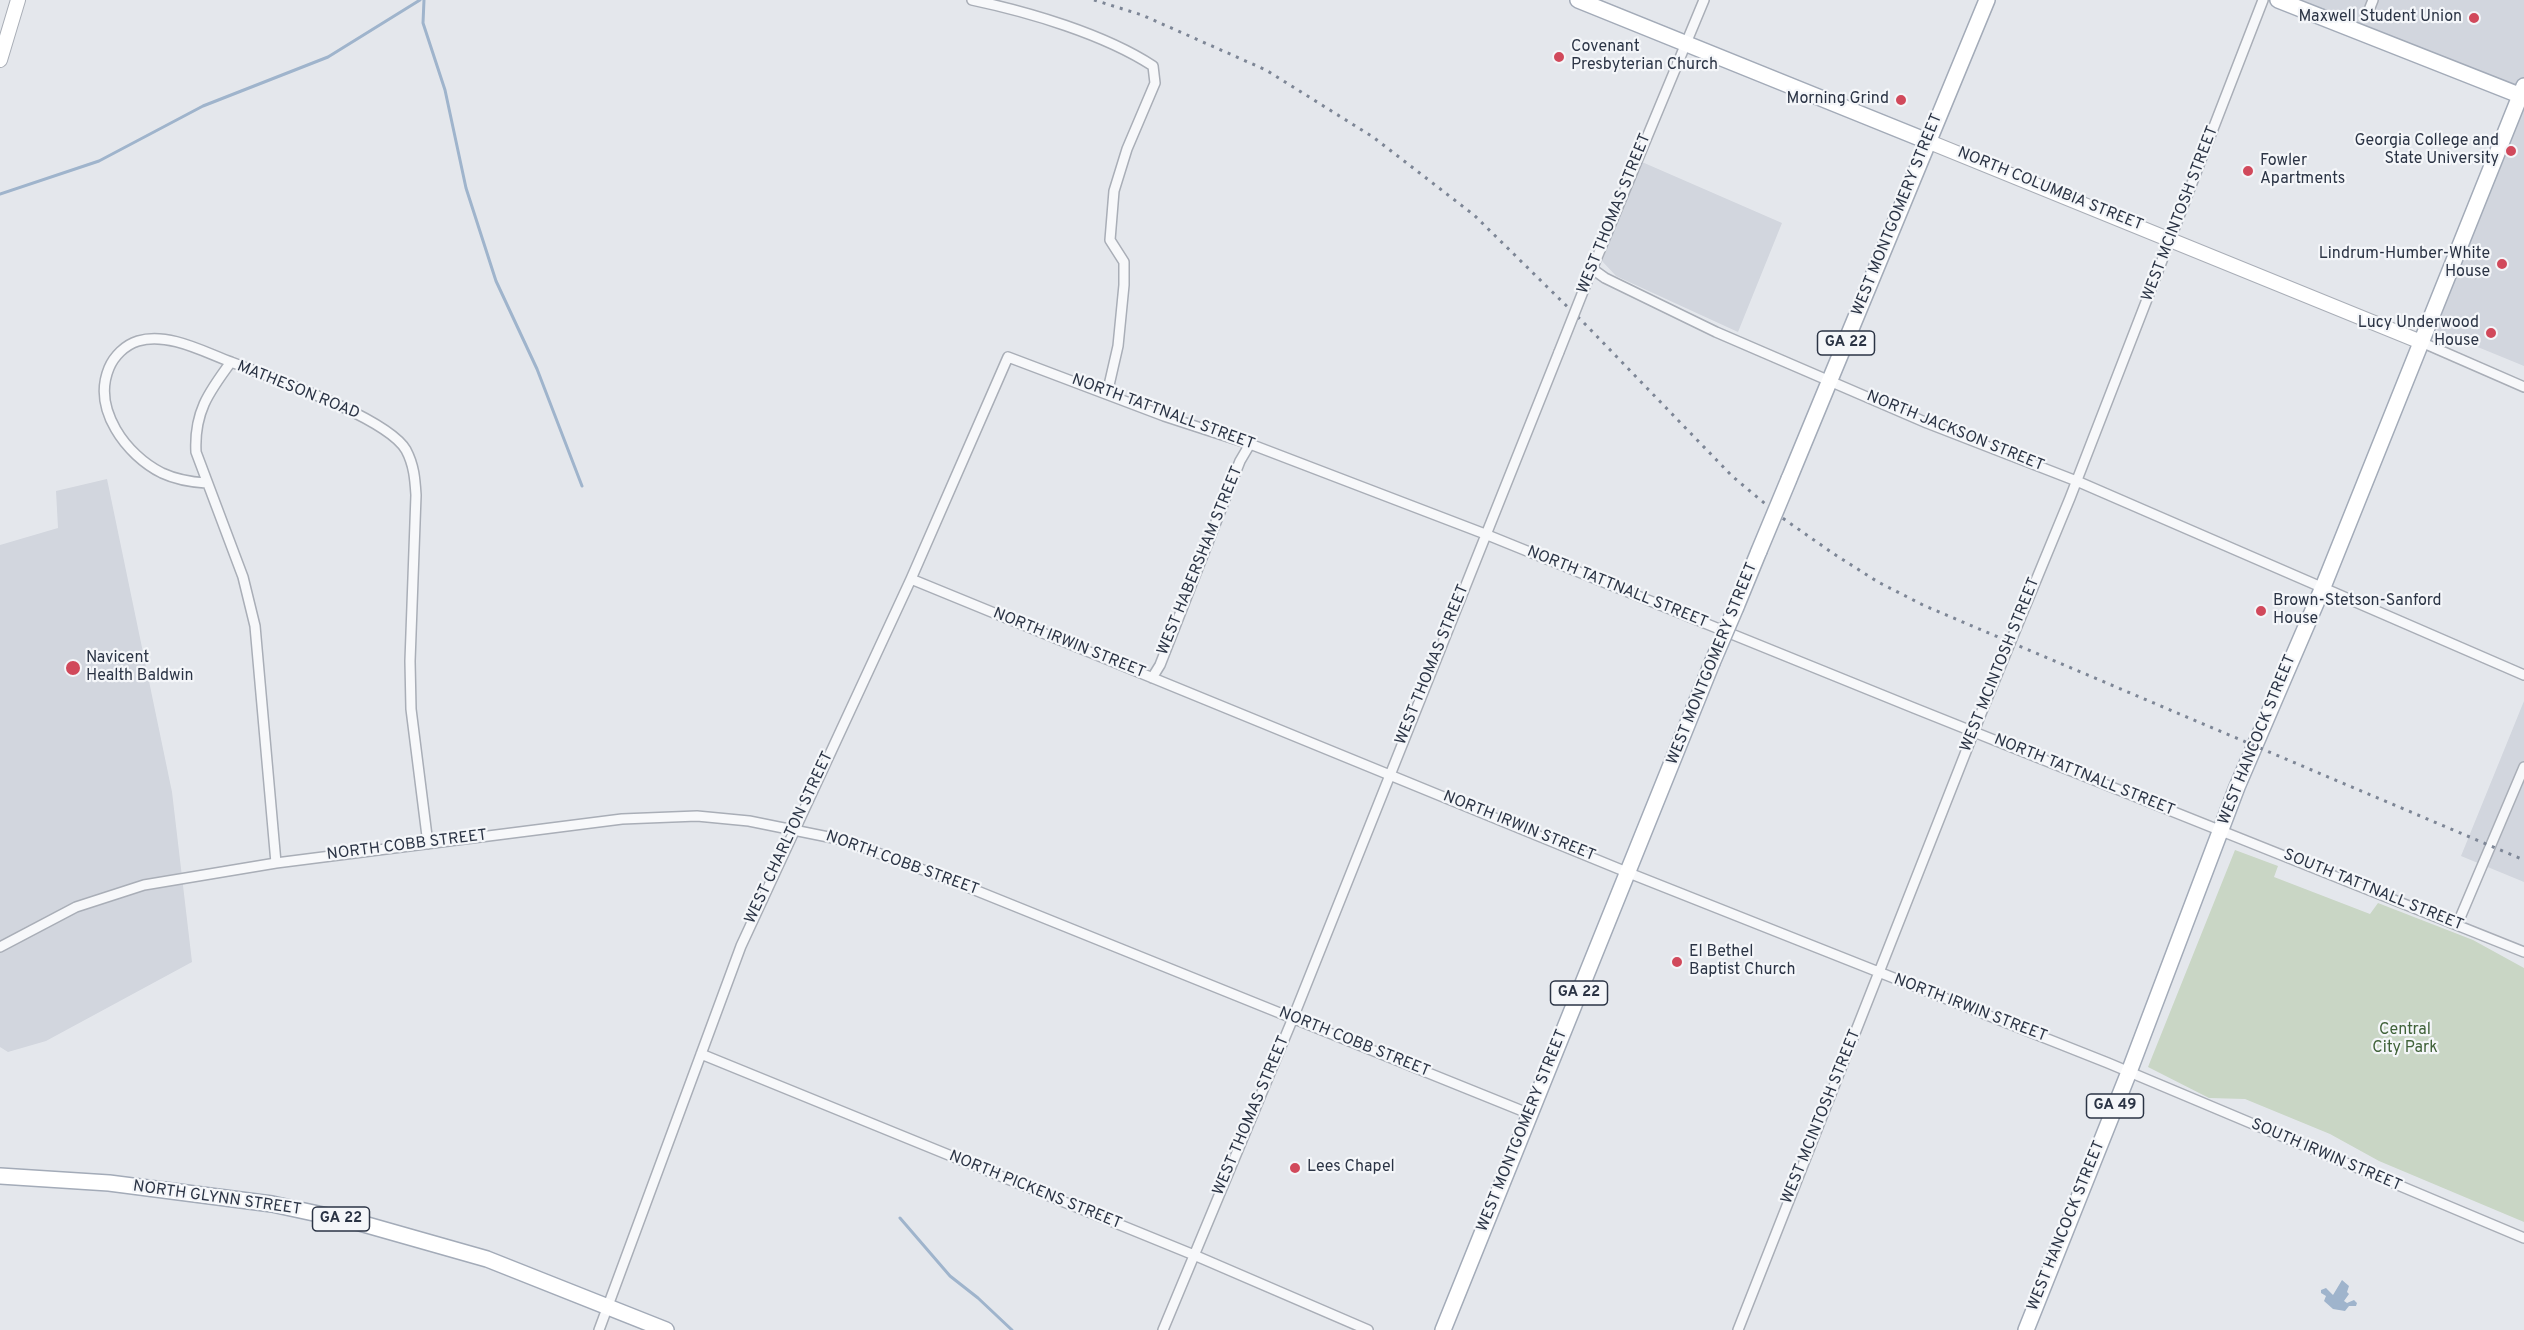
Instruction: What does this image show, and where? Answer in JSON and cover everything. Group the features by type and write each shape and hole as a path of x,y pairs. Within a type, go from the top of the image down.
{"main road":[{"name":"NORTH COLUMBIA STREET","path":"1578,0 1928,141"},
{"name":"WEST MONTGOMERY STREET","path":"1443,1330 1713,663 1987,0"},
{"path":"2278,0 2523,93"},
{"name":"WEST HANCOCK STREET","path":"2026,1330 2129,1072 2237,787 2323,587 2523,93"},
{"name":"NORTH GLYNN STREET","path":"0,1176 109,1183 272,1204 360,1223 487,1259 666,1330"}],"street":[{"path":"0,60 18,0"},
{"path":"972,0 1041,17 1107,43 1153,66 1155,82 1126,149 1114,191 1110,240 1124,262 1124,285 1118,346 1107,394"},
{"name":"WEST THOMAS STREET","path":"1163,1330 1293,1018 1591,268 1704,0"},
{"name":"WEST MCINTOSH STREET","path":"1738,1330 2171,239 2263,0"},
{"path":"2369,10 2373,0"},
{"name":"NORTH COLUMBIA STREET","path":"1928,141 2421,342"},
{"name":"NORTH JACKSON STREET","path":"1591,268 1605,278 1716,332 1927,423 2075,481 2524,675"},
{"path":"206,483 182,481 160,472 124,442 113,424 103,399 105,376 112,361 122,350 138,341 164,340 189,346 231,362"},
{"path":"2421,342 2524,387"},
{"name":"NORTH TATTNALL STREET","path":"1008,357 1250,444 1485,534 2221,830"},
{"name":"WEST CHARLTON STREET","path":"599,1330 741,946 911,579 1008,357"},
{"name":"MATHESON ROAD","path":"276,862 255,626 243,577 196,452 195,436 200,410 210,390 231,362 373,422 406,449 414,469 416,495 410,661 411,709 428,844"},
{"name":"WEST HABERSHAM STREET","path":"1152,678 1160,664 1240,461 1250,444"},
{"name":"NORTH IRWIN STREET","path":"911,579 1629,873 2129,1072"},
{"path":"2457,926 2524,767"},
{"name":"NORTH COBB STREET","path":"0,947 76,907 144,885 276,862 622,819 697,816 749,821 794,828 843,840 1530,1114"},
{"name":"SOUTH TATTNALL STREET","path":"2221,830 2524,952"},
{"name":"NORTH PICKENS STREET","path":"701,1054 1194,1255 1368,1330"},
{"name":"SOUTH IRWIN STREET","path":"2129,1072 2524,1238"}],"shaded area":[{"name":"Georgia College and State University","path":"2264,0 2524,0 2524,366 2429,327 2517,100"},
{"path":"1642,162 1782,223 1738,332 1616,276 1602,261"},
{"name":"Navicent Health Baldwin","path":"107,479 172,792 192,962 46,1041 8,1052 0,1047 0,545 58,528 56,491"},
{"path":"2524,701 2524,882 2461,856"}],"green space":[{"name":"Central City Park","path":"2235,850 2278,866 2274,877 2370,914 2378,903 2473,940 2524,968 2524,1222 2379,1161 2330,1134 2245,1099 2209,1098 2148,1067"}],"water":[{"path":"2342,1280 2349,1286 2347,1292 2349,1294 2344,1301 2347,1303 2354,1300 2357,1303 2356,1306 2349,1306 2345,1311 2333,1309 2324,1301 2326,1296 2321,1293 2321,1290 2326,1288 2333,1295"}],"waterway":[{"path":"0,194 99,161 203,106 328,57 420,0"},
{"path":"424,0 423,23 445,90 466,188 496,281 537,369 582,486"},
{"path":"900,1218 950,1276 978,1298 1012,1330"}],"railway":[{"path":"1094,0 1142,15 1266,70 1373,137 1474,215 1586,325 1732,476 1781,517 1878,582 1925,606 2524,860"}],"place":[{"name":"Maxwell Student Union","path":"2474,18"},
{"name":"Covenant Presbyterian Church","path":"1559,57"},
{"name":"Morning Grind","path":"1901,100"},
{"name":"Georgia College and State University","path":"2511,151"},
{"name":"Fowler Apartments","path":"2248,171"},
{"name":"Lindrum-Humber-White House","path":"2502,264"},
{"name":"Lucy Underwood House","path":"2491,333"},
{"name":"Brown-Stetson-Sanford House","path":"2261,611"},
{"name":"Navicent Health Baldwin","path":"73,668"},
{"name":"El Bethel Baptist Church","path":"1677,962"},
{"name":"Lees Chapel","path":"1295,1168"}]}
